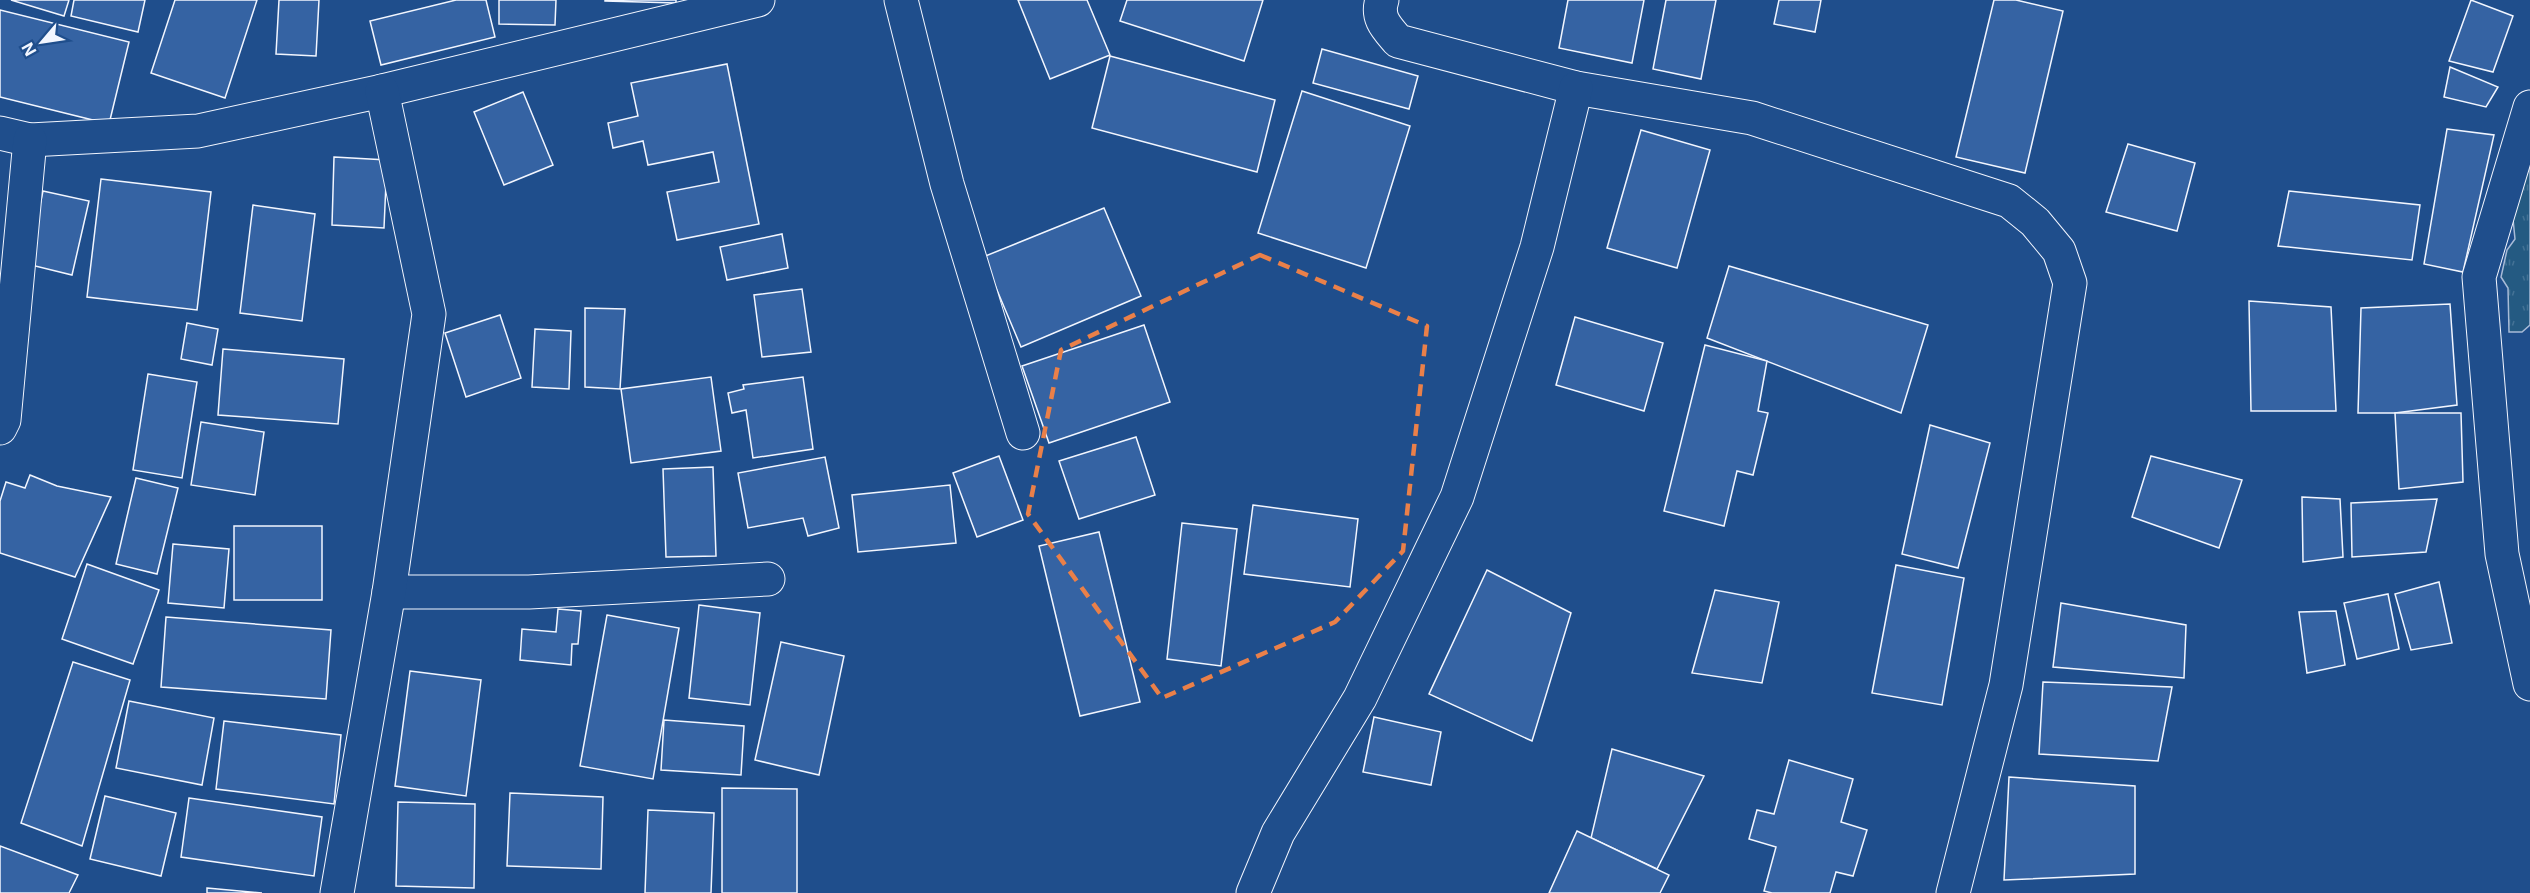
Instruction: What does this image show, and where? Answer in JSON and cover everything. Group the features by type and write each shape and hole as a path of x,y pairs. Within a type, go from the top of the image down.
{"street":[{"path":"0,428 4,420 15,137 198,131 382,91 754,0"},
{"path":"901,0 947,184 1023,433"},
{"path":"1382,0 1379,9 1384,25 1398,41 1576,87 1752,118 2009,201 2035,222 2059,251 2070,283 2006,685 1953,893"},
{"path":"1253,893 1278,833 1360,698 1457,497 1537,247 1576,87"},
{"path":"337,893 389,592 429,314 382,91"},
{"path":"2530,107 2479,277 2516,550 2530,684"},
{"path":"389,592 529,592 768,579"}],"highlighted area":[{"path":"1260,255 1427,326 1403,551 1335,622 1162,698 1028,514 1061,350"}],"green space":[{"path":"2530,145 2530,325 2522,332 2509,332 2508,288 2501,277 2507,250 2515,239 2513,219"}],"building":[{"path":"11,0 69,0 64,16"},
{"path":"74,0 145,0 138,32 71,16"},
{"path":"175,0 257,0 225,98 151,73"},
{"path":"279,0 319,0 316,56 276,54"},
{"path":"456,0 486,0 495,37 381,65 370,21"},
{"path":"499,0 556,0 555,25 499,24"},
{"path":"676,0 676,3 605,1"},
{"path":"1018,0 1087,0 1110,55 1050,79"},
{"path":"1127,0 1263,0 1244,61 1120,21"},
{"path":"1568,0 1644,0 1632,63 1559,48"},
{"path":"1666,0 1716,0 1701,79 1653,69"},
{"path":"1779,0 1821,0 1815,32 1774,24"},
{"path":"1994,0 2016,0 2063,11 2025,173 1956,157"},
{"path":"2471,0 2513,16 2493,72 2449,61"},
{"path":"0,10 129,42 109,124 0,97"},
{"path":"1322,49 1418,76 1409,109 1313,83"},
{"path":"1110,56 1275,100 1257,172 1092,128"},
{"path":"727,64 759,224 677,240 667,192 719,182 713,152 648,165 643,141 613,148 608,123 638,116 631,83"},
{"path":"2450,67 2498,87 2486,107 2444,97"},
{"path":"1302,91 1410,126 1366,268 1258,233"},
{"path":"523,92 553,165 504,185 474,112"},
{"path":"2447,129 2494,135 2463,272 2424,264"},
{"path":"1641,130 1710,150 1677,268 1607,248"},
{"path":"2128,144 2195,163 2177,231 2106,212"},
{"path":"334,157 387,160 384,228 332,225"},
{"path":"101,179 211,192 197,310 87,297"},
{"path":"43,191 89,201 72,275 27,264"},
{"path":"2289,191 2420,205 2412,260 2278,246"},
{"path":"253,205 315,214 302,321 240,313"},
{"path":"1104,208 1141,296 1021,347 983,257"},
{"path":"782,234 788,268 727,280 720,247"},
{"path":"1729,266 1928,325 1901,413 1707,338"},
{"path":"802,289 811,352 762,357 754,295"},
{"path":"2249,301 2331,307 2336,411 2251,411"},
{"path":"2450,304 2457,405 2395,413 2358,413 2361,308"},
{"path":"585,308 625,309 620,389 585,387"},
{"path":"500,315 521,378 466,397 445,333"},
{"path":"1575,317 1663,343 1644,411 1556,385"},
{"path":"187,323 218,329 212,365 181,359"},
{"path":"1144,325 1170,402 1049,443 1022,366"},
{"path":"535,329 571,331 569,389 532,387"},
{"path":"1705,345 1767,361 1758,411 1768,413 1753,475 1737,471 1724,526 1664,511"},
{"path":"223,349 344,359 338,424 218,415"},
{"path":"148,374 197,382 182,478 133,470"},
{"path":"711,377 721,451 631,463 621,389"},
{"path":"803,377 813,449 753,458 746,410 732,413 728,393 744,389 743,385"},
{"path":"2395,413 2461,413 2463,482 2399,489"},
{"path":"201,422 264,432 255,495 191,485"},
{"path":"1930,425 1990,443 1958,568 1902,554"},
{"path":"1136,437 1155,495 1079,519 1059,461"},
{"path":"999,456 1023,520 977,537 953,473"},
{"path":"2151,456 2242,480 2219,548 2132,517"},
{"path":"825,457 839,528 808,536 803,518 748,528 738,473"},
{"path":"713,467 716,556 666,557 663,469"},
{"path":"30,475 57,486 111,497 75,577 0,553 0,501 6,482 25,488"},
{"path":"136,478 178,488 157,574 116,564"},
{"path":"950,485 956,543 858,552 852,495"},
{"path":"2302,497 2340,499 2343,557 2303,562"},
{"path":"2437,499 2426,552 2352,557 2351,503"},
{"path":"1253,505 1358,519 1350,587 1244,574"},
{"path":"1182,523 1237,529 1221,666 1167,659"},
{"path":"234,526 322,526 322,600 234,600"},
{"path":"1099,532 1140,702 1080,716 1039,546"},
{"path":"173,544 229,549 224,608 168,603"},
{"path":"87,564 159,590 133,664 62,639"},
{"path":"1896,565 1964,578 1942,705 1872,693"},
{"path":"1487,570 1571,613 1532,741 1429,694"},
{"path":"2439,582 2452,643 2411,650 2395,594"},
{"path":"1715,590 1779,602 1762,683 1692,673"},
{"path":"2388,594 2399,649 2357,659 2344,603"},
{"path":"2061,603 2186,625 2184,678 2053,667"},
{"path":"699,605 760,613 750,705 689,698"},
{"path":"558,609 581,611 578,644 572,644 571,665 520,660 522,629 556,632"},
{"path":"2336,611 2345,665 2307,673 2299,612"},
{"path":"607,615 679,628 653,779 580,766"},
{"path":"166,617 331,630 326,699 161,687"},
{"path":"781,642 844,656 819,775 755,760"},
{"path":"73,662 130,680 82,846 21,823"},
{"path":"410,671 481,680 466,796 395,786"},
{"path":"2043,682 2172,687 2158,761 2039,754"},
{"path":"129,701 214,718 202,785 116,768"},
{"path":"1374,717 1441,732 1431,785 1363,772"},
{"path":"664,720 744,726 741,775 661,770"},
{"path":"224,721 341,735 334,804 216,789"},
{"path":"1612,749 1704,776 1657,869 1591,838"},
{"path":"1789,760 1853,779 1841,822 1867,830 1853,876 1836,872 1830,893 1764,891 1776,847 1749,839 1757,810 1774,814"},
{"path":"2009,777 2135,786 2135,874 2004,880"},
{"path":"722,788 797,789 797,893 722,893"},
{"path":"510,793 603,797 601,869 507,866"},
{"path":"105,796 176,813 161,876 90,859"},
{"path":"189,798 322,817 314,876 181,857"},
{"path":"398,802 475,804 474,888 396,886"},
{"path":"648,810 714,813 711,893 645,893"},
{"path":"1577,831 1669,875 1660,893 1549,893"},
{"path":"0,846 78,875 69,893 0,893"},
{"path":"207,888 262,893 207,893"}]}
